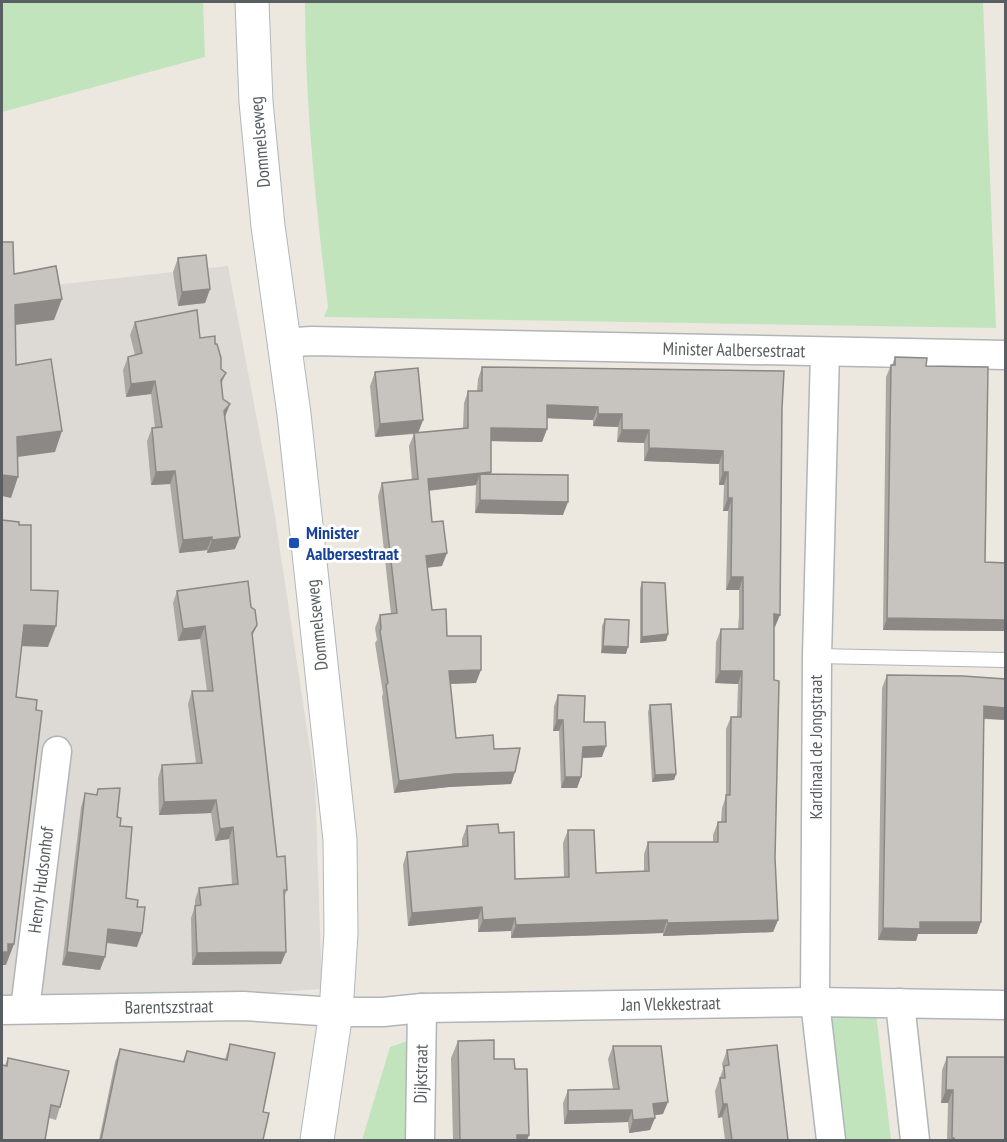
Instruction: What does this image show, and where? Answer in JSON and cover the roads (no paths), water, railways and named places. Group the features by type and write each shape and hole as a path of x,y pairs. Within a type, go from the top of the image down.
{"street":[{"name":"Dommelseweg","path":"252,2 256,102 268,226 295,425 340,840 341,933 336,1012 317,1140"},
{"name":"Minister Aalbersestraat","path":"283,343 311,341 1005,356"},
{"name":"Kardinaal de Jongstraat","path":"825,352 817,656 815,1002 831,1140"},
{"name":"Henry Hudsonhof","path":"13,1009 57,751"},
{"name":"Jan Vlekkestraat","path":"336,1012 383,1012 422,1008 815,1002 1005,1005"},
{"path":"900,1003 915,1140"},
{"name":"Barentszstraat","path":"13,1009 243,1006 336,1012"},
{"name":"Dijkstraat","path":"420,1140 422,1008"}],"lane":[{"path":"817,656 1005,660"}],"place":[{"name":"Minister Aalbersestraat","path":"294,543"}]}
